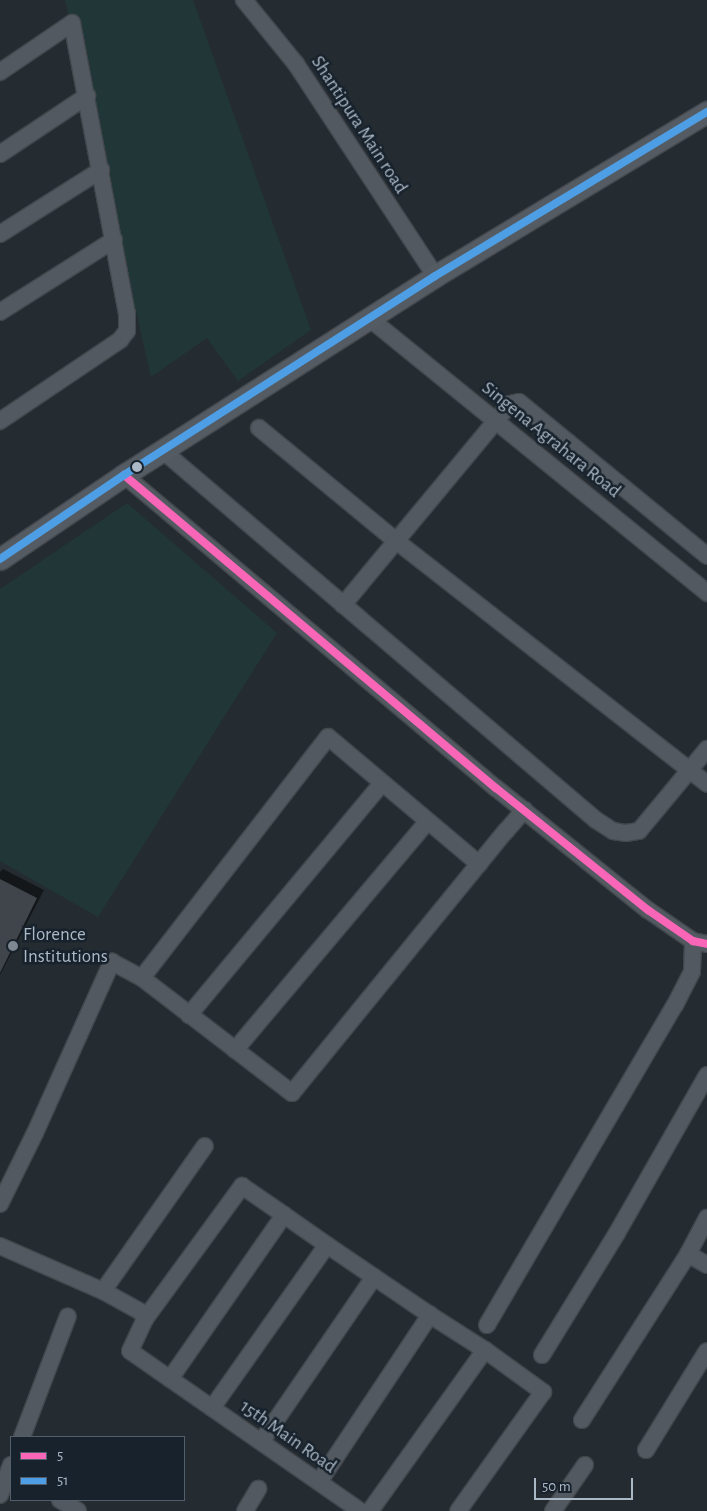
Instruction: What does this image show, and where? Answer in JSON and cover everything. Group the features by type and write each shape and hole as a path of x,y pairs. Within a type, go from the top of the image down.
{"main road":[{"path":"0,559 162,450 434,276 707,112"}],"street":[{"name":"Shantipura Main road","path":"244,0 296,64 434,276"},
{"path":"0,72 72,23 102,170 127,313 127,331 120,340 0,422"},
{"path":"0,154 87,96"},
{"path":"0,234 102,170"},
{"path":"0,312 114,240"},
{"name":"Singena Agrahara Road","path":"369,318 707,593"},
{"path":"343,605 395,540 510,404 519,402 707,556"},
{"path":"259,428 395,540 707,784"},
{"path":"162,450 596,820 613,830 626,833 639,831 707,749"},
{"path":"124,475 524,810 648,910 700,942 692,972 675,1005 488,1325"},
{"path":"142,978 328,737 479,864"},
{"path":"189,1015 382,783"},
{"path":"0,1204 35,1133 112,962 142,978 292,1093 524,810"},
{"path":"235,1050 428,821"},
{"path":"542,1355 617,1233 707,1075"},
{"path":"103,1291 205,1146"},
{"path":"0,1246 103,1291 141,1312 145,1319 242,1186 543,1392 458,1511"},
{"path":"170,1379 284,1215"},
{"path":"582,1420 688,1254 707,1218"},
{"path":"212,1408 327,1245"},
{"path":"688,1254 707,1265"},
{"path":"261,1442 374,1277"},
{"path":"319,1482 430,1315"},
{"path":"22,1436 68,1316"},
{"name":"15th Main Road","path":"145,1319 130,1351 360,1511"},
{"path":"370,1511 484,1350"},
{"path":"646,1450 707,1352"},
{"path":"554,1511 586,1466"},
{"path":"0,1495 10,1468"},
{"path":"245,1511 258,1489"},
{"path":"62,1501 78,1511"}],"green space":[{"path":"65,0 193,0 311,330 238,381 207,338 151,377"},
{"path":"127,503 277,633 98,917 0,861 0,589"}],"building":[{"path":"0,879 37,898 0,973"}],"transit line":[{"name":"51","path":"0,559 124,475 435,276 707,112"},
{"name":"5","path":"124,475 496,788 648,910 693,941 707,944"}],"place":[{"name":"Florence Institutions","path":"13,946"}]}
